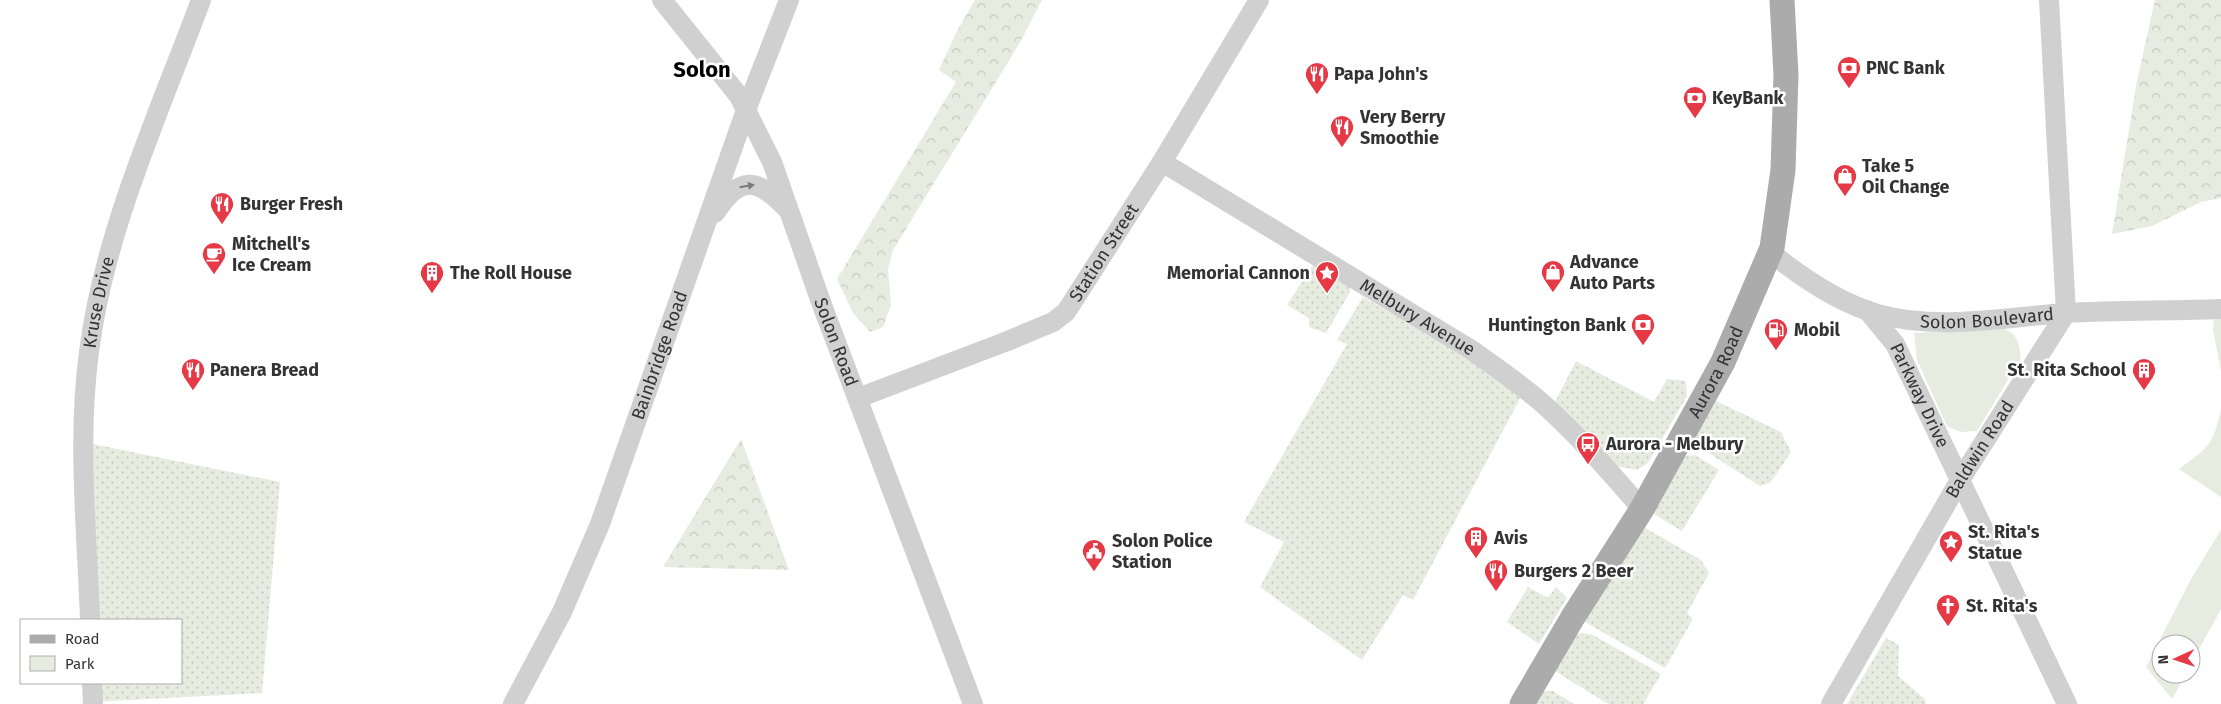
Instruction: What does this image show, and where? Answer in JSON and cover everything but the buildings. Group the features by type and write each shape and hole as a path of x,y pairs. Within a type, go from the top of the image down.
{"main road":[{"name":"Aurora Road","path":"1522,704 1573,617 1642,509 1723,362 1770,252 1783,170 1786,75 1782,0"}],"street":[{"name":"Kruse Drive","path":"90,619 83,408 96,306 110,252 132,185 201,0"},
{"name":"Solon Road","path":"662,0 739,96 772,162 822,305 973,704"},
{"name":"Bainbridge Road","path":"513,704 562,612 600,524 746,110 789,0"},
{"name":"Station Street","path":"858,398 1005,342 1053,322 1066,312 1077,298 1162,162 1259,0"},
{"path":"2048,0 2066,314"},
{"name":"Melbury Avenue","path":"1162,162 1470,349 1508,376 1541,402 1595,455 1642,509"},
{"path":"703,232 724,200 740,186 756,184 773,194 790,212"},
{"name":"Solon Boulevard","path":"1770,252 1785,265 1825,289 1867,310 1901,318 1934,321 1984,321 2066,314 2221,309"},
{"name":"Parkway Drive","path":"1867,310 1895,344 2067,704"},
{"name":"Baldwin Road","path":"1831,704 1960,480 2066,314"},
{"path":"92,684 93,704"}],"green space":[{"path":"975,0 1042,0 1019,44 893,250 888,269 891,305 883,327 870,332 853,313 837,279 956,82 939,70 957,31"},
{"path":"2155,0 2221,0 2221,198 2201,202 2152,226 2112,234 2137,81"},
{"path":"1313,265 1350,285 1350,292 1326,333 1309,327 1309,318 1287,305"},
{"path":"1363,297 1525,389 1413,600 1403,595 1362,660 1260,587 1284,542 1244,522 1347,344 1337,340"},
{"path":"2215,309 2221,309 2221,371 2213,330"},
{"path":"2004,329 2015,337 2021,358 1977,431 1960,432 1947,426 1917,360 1914,333"},
{"path":"1576,361 1654,402 1667,379 1686,381 1687,396 1648,463 1637,470 1617,466 1555,402"},
{"path":"1716,401 1781,432 1791,452 1770,483 1760,486 1690,441"},
{"path":"2221,409 2221,497 2179,469 2208,445 2215,431"},
{"path":"741,439 789,570 663,567"},
{"path":"83,442 280,482 262,693 93,702 92,684 182,684 182,619 90,619"},
{"path":"1695,455 1719,470 1682,531 1649,511 1683,456"},
{"path":"1640,525 1701,560 1709,573 1687,613 1693,619 1665,668 1585,622"},
{"path":"2221,530 2221,609 2201,646 2201,634 2163,634 2191,579"},
{"path":"1528,587 1548,598 1556,587 1567,598 1539,644 1507,622"},
{"path":"1582,633 1593,635 1661,674 1643,704 1608,704 1555,671 1574,636"},
{"path":"1886,638 1899,645 1898,676 1925,699 1926,704 1847,704"},
{"path":"2151,657 2151,673 2146,667"},
{"path":"2160,684 2180,684 2172,699"},
{"path":"1543,691 1553,691 1574,704 1535,704"}],"place":[{"name":"PNC Bank","path":"1849,89"},
{"name":"Papa John's","path":"1317,95"},
{"name":"KeyBank","path":"1695,119"},
{"name":"Very Berry Smoothie","path":"1342,148"},
{"name":"Take 5 Oil Change","path":"1845,197"},
{"name":"Burger Fresh","path":"222,225"},
{"name":"Mitchell's Ice Cream","path":"214,275"},
{"name":"Advance Auto Parts","path":"1553,293"},
{"name":"The Roll House","path":"432,294"},
{"name":"Memorial Cannon","path":"1327,294"},
{"name":"Huntington Bank","path":"1643,346"},
{"name":"Mobil","path":"1776,351"},
{"name":"Panera Bread","path":"193,391"},
{"name":"St. Rita School","path":"2144,391"},
{"name":"Aurora - Melbury","path":"1588,465"},
{"name":"Avis","path":"1476,559"},
{"name":"St. Rita's Statue","path":"1951,563"},
{"name":"Solon Police Station","path":"1094,572"},
{"name":"Burgers 2 Beer","path":"1496,592"},
{"name":"St. Rita's","path":"1948,627"}],"district":[{"name":"Solon","path":"702,69"}]}
